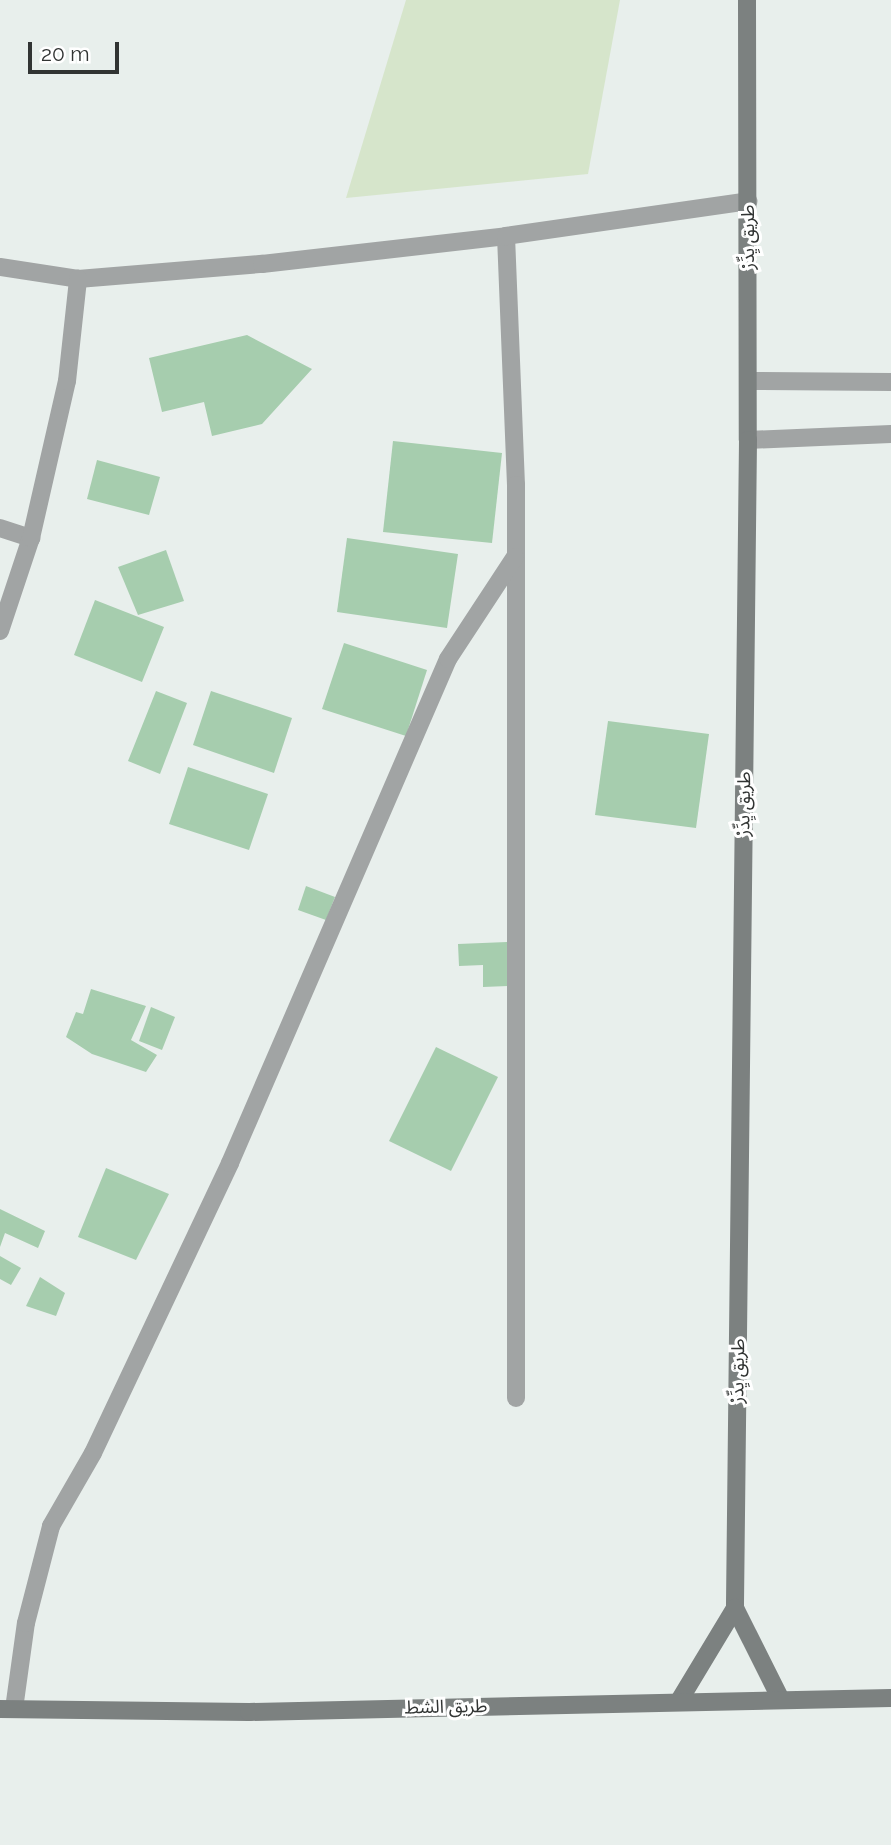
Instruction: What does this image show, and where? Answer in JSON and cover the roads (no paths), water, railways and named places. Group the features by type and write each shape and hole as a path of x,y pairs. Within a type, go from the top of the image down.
{"street":[{"name":"طريق يِدِّرْ","path":"747,0 748,440 735,1608 781,1700"},
{"path":"0,267 78,279 506,236 748,201"},
{"path":"506,236 515,557 516,1398"},
{"path":"0,631 32,538 67,381 78,279"},
{"path":"748,381 891,382"},
{"path":"748,440 891,434"},
{"path":"0,528 32,538"},
{"path":"7,1709 51,1526 93,1453 230,1163 448,659 515,557"},
{"path":"679,1701 735,1608"},
{"name":"طريق الشط","path":"7,1709 249,1712 891,1698"}]}
